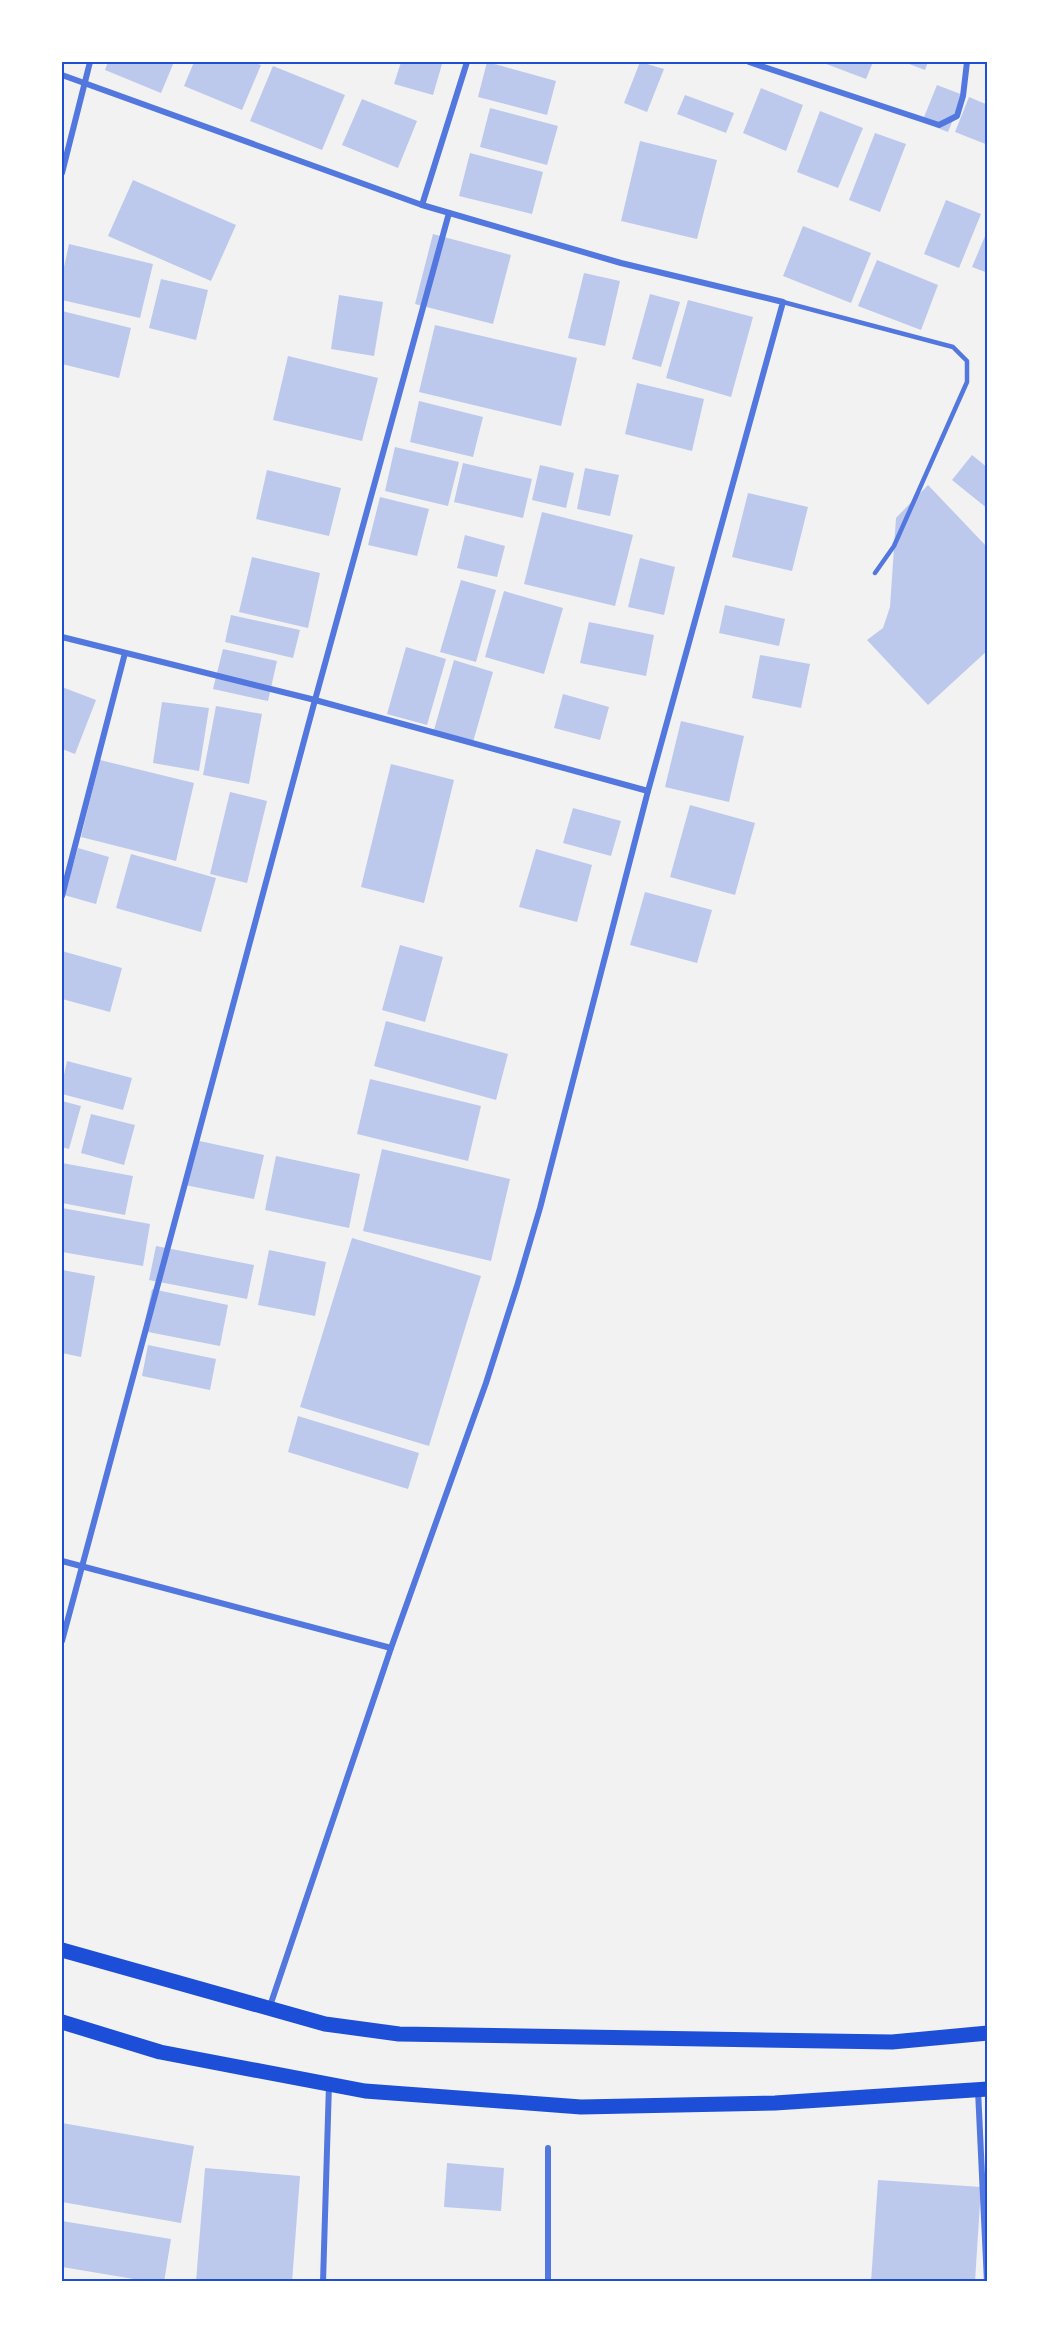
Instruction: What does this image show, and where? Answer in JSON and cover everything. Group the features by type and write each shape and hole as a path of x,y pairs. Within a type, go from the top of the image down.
{"main road":[{"path":"62,1950 325,2024 399,2034 892,2042 987,2033"},
{"path":"62,2022 160,2052 365,2091 581,2107 775,2103 983,2090"}],"street":[{"path":"62,173 90,62"},
{"path":"422,205 466,62"},
{"path":"749,62 939,124 957,116 963,96 968,62"},
{"path":"62,75 422,205 621,263 783,302 648,790 518,1286 486,1383 391,1648 269,2009"},
{"path":"62,1641 315,700 449,213"},
{"path":"62,637 315,700 648,790"},
{"path":"62,896 125,653"},
{"path":"62,1561 391,1648"},
{"path":"323,2282 329,2084"},
{"path":"983,2090 987,2282"},
{"path":"548,2148 548,2282"}],"lane":[{"path":"783,302 953,347 966,361 967,382 894,546 875,573"}],"building":[{"path":"108,62 174,62 161,93 105,70"},
{"path":"194,62 252,62 261,65 242,110 184,86"},
{"path":"401,62 442,64 433,95 394,84"},
{"path":"487,62 556,81 547,115 478,97"},
{"path":"640,62 664,69 647,112 624,103"},
{"path":"821,62 873,62 866,79"},
{"path":"904,62 928,62 925,70"},
{"path":"273,66 345,95 322,150 250,121"},
{"path":"937,85 963,95 948,132 922,122"},
{"path":"761,88 803,105 786,151 743,133"},
{"path":"685,95 734,113 726,133 677,114"},
{"path":"969,97 988,105 988,145 955,132"},
{"path":"362,99 417,121 398,168 342,145"},
{"path":"490,108 558,126 547,165 480,147"},
{"path":"820,111 863,128 838,188 797,172"},
{"path":"875,133 906,144 880,212 849,200"},
{"path":"640,141 717,160 697,239 621,221"},
{"path":"470,153 543,172 532,214 459,196"},
{"path":"133,180 236,225 211,281 108,236"},
{"path":"946,200 981,214 959,268 924,254"},
{"path":"803,226 871,253 851,303 783,276"},
{"path":"988,229 988,273 972,267"},
{"path":"433,234 511,255 493,324 415,304"},
{"path":"69,244 153,264 140,318 62,300 62,276"},
{"path":"877,260 938,285 921,330 858,306"},
{"path":"584,273 620,281 605,346 568,338"},
{"path":"161,279 208,290 196,340 149,328"},
{"path":"650,294 680,302 661,367 632,359"},
{"path":"339,295 383,302 374,356 331,349"},
{"path":"688,300 753,317 731,397 666,378"},
{"path":"62,311 131,328 119,378 62,364"},
{"path":"435,325 577,358 561,426 419,392"},
{"path":"288,356 378,378 362,441 273,420"},
{"path":"637,383 704,399 692,451 625,434"},
{"path":"419,401 483,417 473,457 410,442"},
{"path":"395,447 459,462 448,506 385,491"},
{"path":"972,455 988,468 988,509 952,480"},
{"path":"463,463 532,479 523,518 454,502"},
{"path":"540,465 574,473 566,508 532,500"},
{"path":"585,468 619,475 610,516 577,509"},
{"path":"267,470 341,488 329,536 256,519"},
{"path":"928,485 988,548 988,650 928,705 867,640 883,628 890,607 896,518"},
{"path":"748,493 808,507 792,571 732,557"},
{"path":"380,497 429,509 417,556 368,545"},
{"path":"542,512 633,535 615,606 524,584"},
{"path":"465,535 505,546 497,577 457,568"},
{"path":"252,557 320,573 308,628 239,612"},
{"path":"640,558 675,567 664,615 628,607"},
{"path":"461,580 496,590 476,662 440,652"},
{"path":"504,591 563,608 544,674 485,657"},
{"path":"725,605 785,619 779,646 719,633"},
{"path":"231,615 300,630 293,658 225,642"},
{"path":"589,622 654,635 646,676 580,663"},
{"path":"406,647 446,659 427,725 387,714"},
{"path":"223,649 277,661 268,701 213,689"},
{"path":"760,655 810,664 801,708 752,698"},
{"path":"454,660 493,672 473,742 434,730"},
{"path":"62,687 96,700 75,754 62,749"},
{"path":"563,694 609,707 600,740 554,728"},
{"path":"162,702 209,708 199,771 153,763"},
{"path":"216,706 262,714 249,784 203,775"},
{"path":"681,721 744,736 729,802 665,787"},
{"path":"100,760 194,783 176,861 81,837"},
{"path":"391,764 454,780 424,903 361,887"},
{"path":"230,792 267,801 247,883 210,874"},
{"path":"690,805 755,823 735,895 670,877"},
{"path":"573,808 621,821 611,856 563,843"},
{"path":"78,848 109,857 96,904 64,895"},
{"path":"536,849 592,865 577,922 519,907"},
{"path":"131,854 216,878 201,932 116,908"},
{"path":"645,892 712,910 697,963 630,945"},
{"path":"400,945 443,957 425,1022 382,1010"},
{"path":"62,951 122,968 110,1012 62,999"},
{"path":"386,1021 508,1054 496,1100 374,1066"},
{"path":"67,1061 132,1078 123,1110 62,1094"},
{"path":"370,1079 481,1106 468,1161 357,1134"},
{"path":"62,1101 81,1106 69,1149 62,1147"},
{"path":"91,1114 135,1125 124,1165 81,1153"},
{"path":"195,1140 264,1155 254,1199 185,1185"},
{"path":"382,1149 510,1179 491,1261 363,1231"},
{"path":"276,1156 360,1174 349,1228 265,1210"},
{"path":"62,1163 133,1176 125,1215 62,1203"},
{"path":"62,1208 150,1224 143,1266 62,1252"},
{"path":"352,1238 481,1276 429,1446 300,1407"},
{"path":"156,1246 254,1265 247,1299 149,1280"},
{"path":"269,1250 326,1262 315,1316 258,1305"},
{"path":"62,1270 95,1276 81,1357 62,1353"},
{"path":"152,1289 228,1305 220,1346 143,1331"},
{"path":"148,1345 216,1359 210,1390 142,1376"},
{"path":"298,1416 419,1453 408,1489 288,1452"},
{"path":"62,2123 194,2146 181,2223 62,2202"},
{"path":"447,2163 504,2168 501,2211 444,2207"},
{"path":"205,2168 300,2176 292,2282 196,2282"},
{"path":"878,2180 981,2187 975,2282 871,2282"},
{"path":"62,2221 171,2239 164,2282 62,2267"}]}
